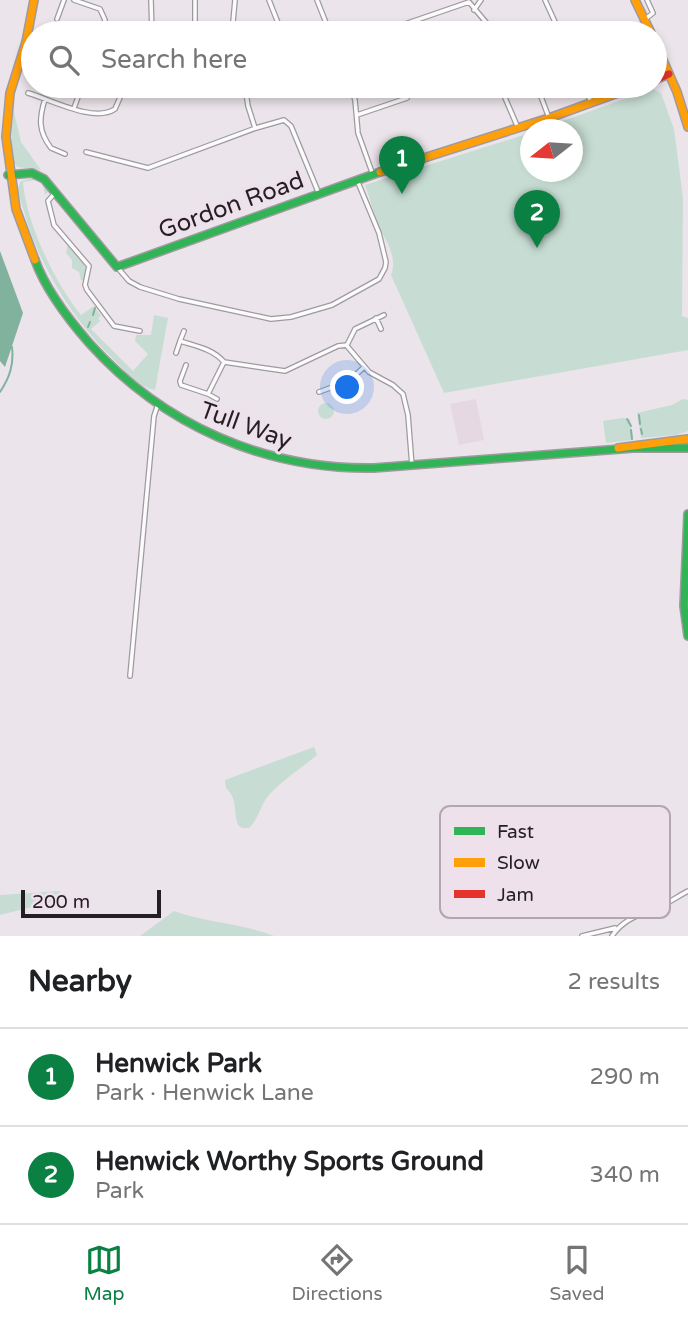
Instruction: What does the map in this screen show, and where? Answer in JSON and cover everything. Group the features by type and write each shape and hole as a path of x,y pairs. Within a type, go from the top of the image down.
{"street":[{"name":"Tull Way","path":"31,21 34,0"},
{"path":"57,19 64,0"},
{"path":"74,0 100,9 104,21"},
{"path":"151,0 152,21"},
{"path":"195,0 195,21"},
{"path":"233,21 235,0"},
{"path":"269,0 277,21"},
{"path":"317,0 325,21"},
{"path":"474,10 481,0"},
{"path":"545,0 555,21"},
{"path":"635,0 644,20 653,13 647,0"},
{"path":"412,21 468,1 484,21"},
{"name":"Tull Way","path":"21,60 4,115 8,175 15,212 33,262 64,314 110,369 157,407 222,442 277,459 346,468 412,466 608,450 688,439"},
{"path":"667,69 688,127"},
{"path":"65,154 49,146 40,126 40,115 46,98 92,114 111,111 118,106 121,98"},
{"path":"74,108 78,98"},
{"path":"247,98 256,128"},
{"path":"354,98 360,138 373,174"},
{"path":"356,115 407,98"},
{"path":"505,98 517,128"},
{"path":"542,98 549,118"},
{"path":"590,98 592,102"},
{"name":"Gordon Road","path":"117,267 373,174 603,98"},
{"path":"91,159 89,153 148,168 279,120 289,122 319,194"},
{"path":"57,158 58,152"},
{"path":"8,175 36,174 56,191 129,281 140,287 178,299 277,319 332,305 379,279 384,272 386,262 379,233 357,180"},
{"path":"56,191 48,199 51,216 54,225 89,266 85,285 87,290 114,326 140,331"},
{"path":"347,345 355,329 384,315"},
{"path":"376,318 381,329"},
{"path":"131,339 133,330"},
{"path":"176,353 184,331"},
{"path":"180,341 208,350 224,362 285,371 338,346 347,345 363,368 403,394 412,466"},
{"path":"208,394 224,362"},
{"path":"186,365 181,385 217,399"},
{"path":"319,392 349,381 363,368"},
{"path":"130,676 157,407"},
{"name":"Tull Way","path":"608,450 688,449"},
{"path":"688,514 684,606 688,636"},
{"path":"670,901 688,891"},
{"path":"582,936 617,928 631,918"},
{"path":"612,936 617,928"}],"shaded area":[{"path":"628,98 663,98 674,129 683,198 682,316 688,318 688,350 444,393 391,275 391,253 365,185 520,136 520,182 583,182 583,119 568,119"},
{"path":"13,108 21,142 41,170 18,167 11,161"},
{"path":"34,178 43,181 49,191 45,195 43,184 36,180 23,182 25,198 36,234 52,270 81,315 94,306 101,316 98,318 100,321 91,329 133,371 148,354 135,341 136,335 151,335 154,315 168,318 155,390 134,379 104,349 70,308 52,278 33,239 17,190 21,181"},
{"path":"68,244 86,267 84,281 81,280 79,272 72,268 72,260 66,253"},
{"path":"0,251 23,313 5,367 0,361"},
{"path":"476,399 484,440 459,445 450,404"},
{"path":"683,399 688,400 688,431 676,435 641,438 637,413 672,405"},
{"path":"326,403 334,411 326,419 318,411"},
{"path":"630,419 633,440 606,443 603,421"},
{"path":"314,747 317,755 269,795 249,828 238,825 234,801 226,788 225,780"},
{"path":"60,891 60,900 0,915 0,895"},
{"path":"174,911 249,928 274,936 140,936"}],"waterway":[{"path":"93,315 95,308"},
{"path":"88,327 90,322"},
{"path":"0,392 10,370 12,347"},
{"path":"639,415 640,424"},
{"path":"627,419 631,426"},
{"path":"641,429 642,434"},
{"path":"631,430 632,439"}],"traffic: fast":[{"path":"8,175 32,173 44,179 117,267 380,172"},
{"path":"35,260 45,283 66,315 119,373 150,398 183,419 218,437 255,451 333,467 374,468 633,448 688,448"},
{"path":"688,514 684,606 688,636"}],"traffic: slow":[{"path":"30,21 34,0"},
{"path":"635,0 645,21"},
{"path":"21,58 10,93 6,137 16,209 35,260"},
{"path":"667,69 688,127"},
{"path":"380,172 604,98"},
{"path":"618,448 688,439"}],"place":[{"name":"Henwick Park","path":"402,194"},
{"name":"Henwick Worthy Sports Ground","path":"537,248"}]}
